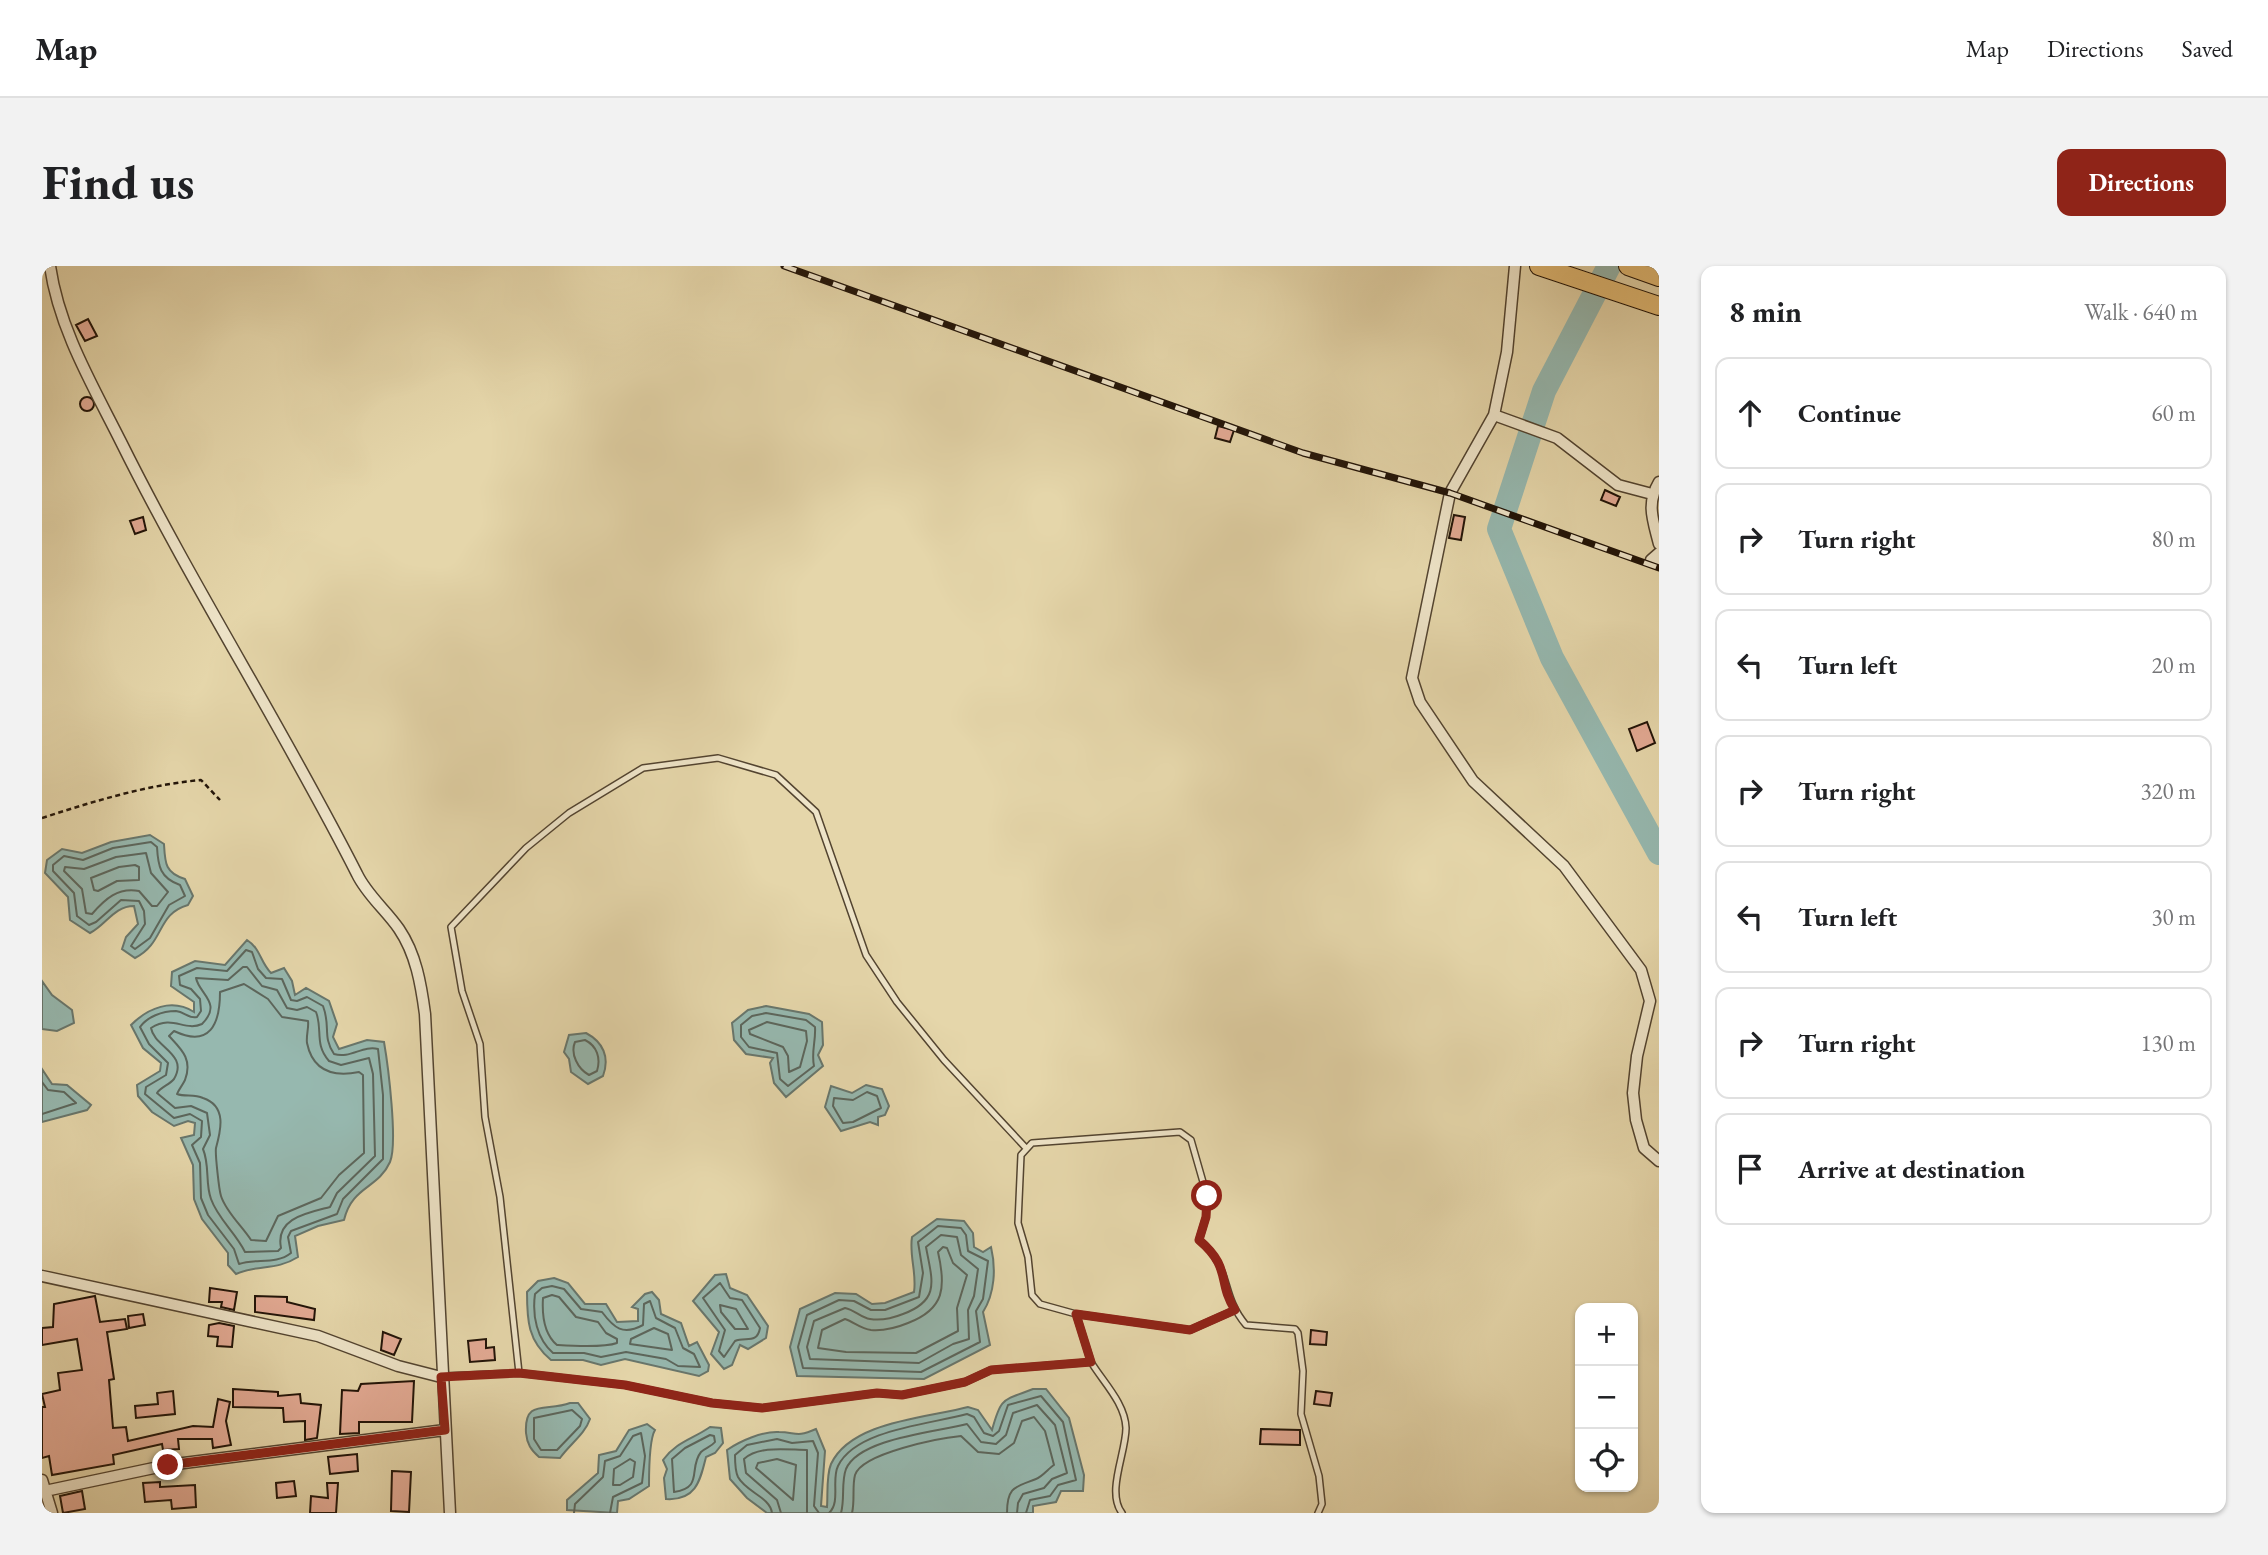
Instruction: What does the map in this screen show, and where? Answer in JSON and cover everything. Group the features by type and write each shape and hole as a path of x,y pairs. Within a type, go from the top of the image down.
{"main road":[{"path":"1542,267 1659,306"}],"street":[{"path":"50,266 62,316 161,523 236,659 317,795 363,886 399,929 410,950 421,982 425,1014 441,1377 450,1513"},
{"path":"1515,266 1507,352 1494,415 1450,493 1412,678 1420,702 1473,781 1564,866 1641,970 1650,1001 1637,1056 1633,1093 1636,1120 1644,1148 1659,1161"},
{"path":"1494,415 1557,438 1618,485 1652,494"},
{"path":"1659,482 1652,494 1650,507 1659,544"},
{"path":"1659,553 1651,560 1659,564"},
{"path":"42,1276 318,1336 398,1366 441,1377"},
{"path":"52,1513 43,1486 168,1465 445,1430"}],"lane":[{"path":"519,1373 500,1197 485,1117 480,1044 462,991 451,927 526,848 569,813 643,768 718,758 776,775 816,812 866,954 897,1002 944,1060 1025,1147"},
{"path":"1235,1310 1190,1330 1076,1314 1040,1304 1032,1294 1028,1257 1018,1223 1021,1155 1025,1147 1032,1143 1180,1132 1187,1135 1191,1140 1207,1196 1206,1217 1199,1240 1219,1260 1229,1302 1235,1310 1246,1325 1295,1329 1298,1334 1303,1371 1301,1414 1319,1476 1322,1504 1318,1513"},
{"path":"1076,1314 1091,1362 1117,1401 1126,1427 1116,1501 1122,1513"},
{"path":"441,1377 519,1373 625,1385 712,1403 762,1408 877,1393 902,1395 965,1382 991,1370 1091,1362"}],"path":[{"path":"42,818 126,792 171,783 201,780 220,800"}],"water":[{"path":"150,835 164,844 167,866 173,874 185,879 193,896 188,905 170,915 151,945 135,958 122,949 126,937 138,924 134,906 116,912 90,933 70,920 68,897 45,873 47,860 62,849 82,853 111,842"},
{"path":"247,940 255,947 271,973 284,968 292,981 295,995 306,988 329,1001 337,1024 333,1037 339,1049 367,1040 384,1042 393,1138 390,1162 385,1171 353,1200 344,1220 318,1226 295,1236 298,1257 290,1261 236,1274 228,1265 228,1253 202,1219 194,1199 193,1165 181,1138 194,1135 195,1123 188,1121 174,1126 152,1112 138,1096 137,1085 160,1071 161,1063 143,1048 131,1025 145,1014 169,1005 194,1012 194,1002 171,986 172,972 195,961 225,965"},
{"path":"42,981 52,995 72,1010 74,1023 57,1031 42,1029"},
{"path":"766,1006 809,1014 822,1022 823,1045 818,1055 823,1066 786,1097 774,1083 770,1063 773,1058 746,1054 734,1040 732,1023 748,1010"},
{"path":"586,1033 601,1046 606,1063 603,1076 588,1084 571,1072 569,1059 564,1052 569,1035"},
{"path":"42,1069 52,1084 67,1085 91,1105 87,1110 42,1122"},
{"path":"866,1085 882,1089 889,1106 885,1115 878,1117 878,1125 870,1122 841,1131 825,1107 831,1086 852,1093"},
{"path":"937,1219 964,1221 973,1233 974,1247 983,1252 991,1247 993,1280 990,1297 983,1312 990,1345 924,1379 797,1376 790,1347 800,1309 835,1293 856,1294 872,1304 885,1303 914,1292 912,1237"},
{"path":"726,1274 730,1288 747,1295 768,1326 766,1338 748,1349 740,1345 732,1365 724,1369 711,1354 719,1332 693,1301 715,1275"},
{"path":"554,1278 568,1283 585,1304 606,1304 617,1322 638,1321 638,1309 632,1307 645,1294 652,1292 659,1300 661,1314 681,1323 689,1346 697,1342 709,1365 708,1371 699,1376 625,1359 601,1365 583,1360 551,1360 543,1353 530,1330 527,1292 538,1281"},
{"path":"1033,1389 1046,1389 1069,1418 1084,1475 1083,1491 1061,1491 1056,1502 1033,1506 1033,1513 767,1513 747,1498 730,1479 727,1450 732,1447 766,1433 800,1434 816,1429 825,1451 821,1506 827,1507 831,1464 841,1450 855,1438 892,1424 968,1407 978,1410 992,1430 1004,1402"},
{"path":"578,1403 590,1419 588,1424 560,1458 539,1457 527,1440 526,1422 529,1415 539,1408"},
{"path":"647,1424 655,1430 650,1449 649,1486 629,1499 618,1501 617,1513 567,1510 567,1500 598,1473 599,1455 616,1451 629,1430"},
{"path":"710,1427 721,1428 723,1443 715,1453 706,1457 699,1481 690,1493 676,1499 666,1499 664,1478 667,1469 663,1460 679,1445"}],"building":[{"path":"88,319 97,336 85,341 76,325"},
{"path":"87,397 92,399 92,409 87,411 82,409 80,404 82,399"},
{"path":"1218,426 1234,430 1230,442 1215,438"},
{"path":"1605,490 1620,497 1616,506 1601,500"},
{"path":"1454,515 1465,517 1461,540 1449,538"},
{"path":"143,517 146,530 135,534 130,521"},
{"path":"1647,722 1655,743 1637,751 1629,729"},
{"path":"210,1288 237,1292 234,1310 221,1307 222,1302 209,1302"},
{"path":"95,1296 100,1322 125,1319 127,1329 107,1332 114,1379 109,1380 113,1428 126,1427 128,1441 193,1426 213,1427 218,1399 230,1402 226,1421 231,1445 213,1448 212,1439 178,1439 179,1449 163,1450 162,1444 113,1455 114,1464 52,1475 49,1456 42,1458 42,1407 45,1407 42,1394 60,1390 58,1373 82,1370 77,1339 42,1345 42,1328 53,1327 54,1304"},
{"path":"255,1296 287,1297 287,1302 315,1309 314,1320 255,1312"},
{"path":"143,1314 145,1325 129,1328 128,1316"},
{"path":"219,1323 234,1326 232,1347 217,1346 218,1337 208,1336 209,1325"},
{"path":"1311,1330 1327,1332 1326,1345 1310,1344"},
{"path":"383,1332 401,1339 394,1355 381,1350"},
{"path":"486,1339 486,1348 494,1347 495,1360 470,1362 468,1341"},
{"path":"414,1381 412,1422 359,1422 359,1433 340,1434 342,1390 358,1391 361,1384"},
{"path":"233,1389 278,1392 278,1396 300,1394 301,1403 321,1405 317,1438 305,1440 305,1421 284,1422 283,1408 233,1407"},
{"path":"173,1391 175,1414 136,1418 135,1406 158,1404 157,1393"},
{"path":"1316,1391 1332,1393 1330,1406 1314,1404"},
{"path":"1261,1429 1300,1430 1300,1445 1260,1444"},
{"path":"357,1454 358,1471 330,1474 328,1457"},
{"path":"392,1471 411,1472 409,1512 391,1511"},
{"path":"294,1481 296,1496 277,1498 276,1483"},
{"path":"160,1482 160,1487 195,1485 196,1507 172,1509 171,1500 145,1502 143,1483"},
{"path":"327,1483 338,1483 336,1513 310,1513 311,1496 328,1498"},
{"path":"82,1491 85,1509 63,1513 60,1496"}],"waterway":[{"path":"1609,266 1544,391 1499,529 1552,658 1659,853"}],"railway":[{"path":"784,266 1303,453 1450,493 1659,568"}],"route":[{"path":"168,1465 237,1459 445,1430 441,1377 519,1373 625,1385 712,1403 762,1408 855,1395 902,1395 965,1382 991,1370 1091,1362 1076,1314 1124,1319 1159,1328 1190,1330 1235,1310 1229,1302 1219,1260 1199,1240 1206,1217 1207,1196"}]}
